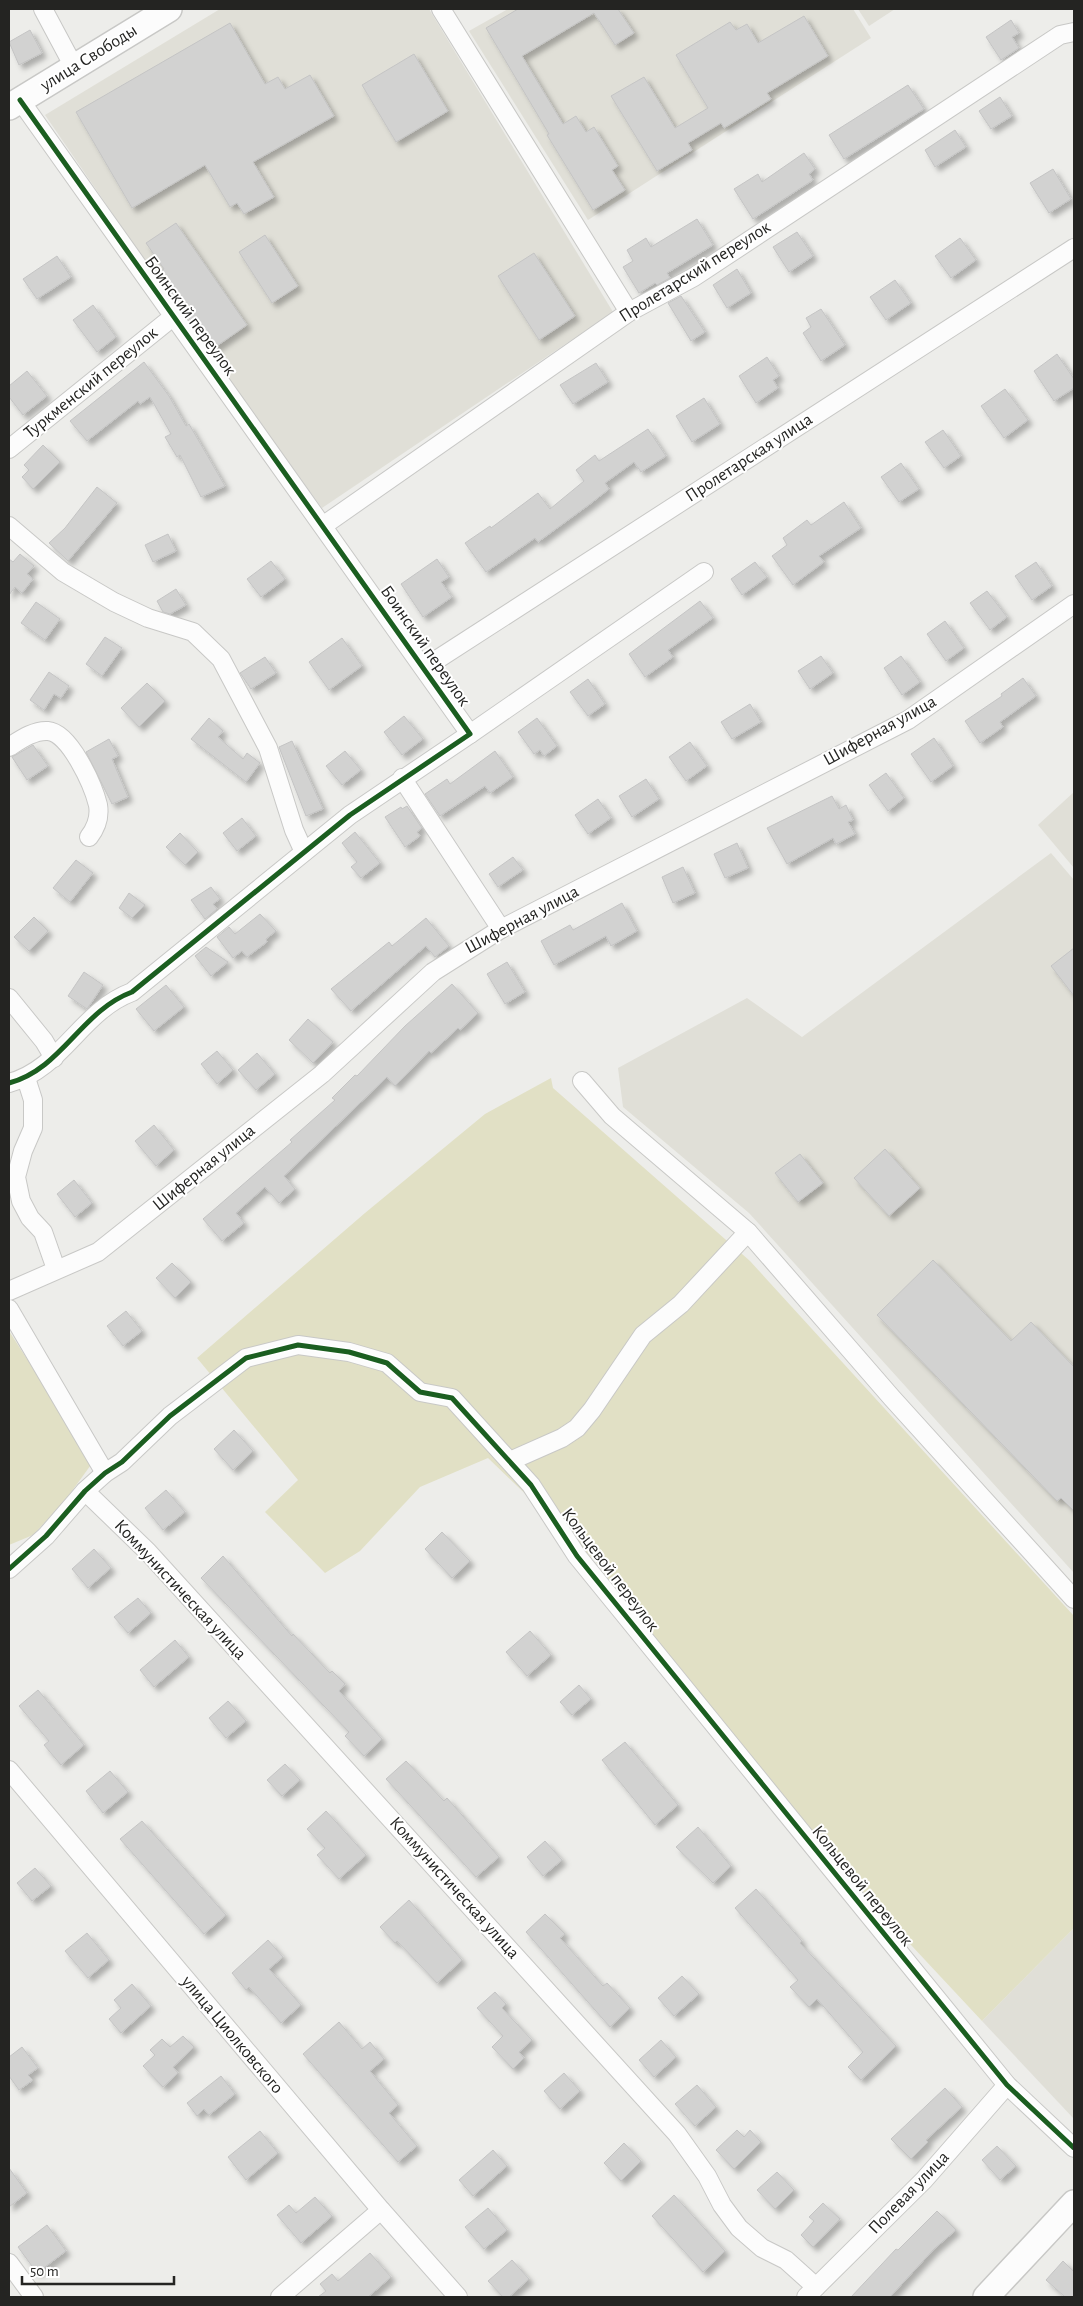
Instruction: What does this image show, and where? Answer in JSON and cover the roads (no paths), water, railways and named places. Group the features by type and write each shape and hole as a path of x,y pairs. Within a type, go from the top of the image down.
{"street":[{"path":"43,9 74,67"},
{"name":"улица Свободы","path":"15,104 169,9"},
{"path":"442,9 630,312"},
{"name":"Пролетарский переулок","path":"324,525 630,312 694,277 1060,35 1074,32"},
{"name":"Боинский переулок","path":"15,104 174,316 324,525 470,734"},
{"name":"Пролетарская улица","path":"424,668 1074,248"},
{"name":"Туркменский переулок","path":"9,449 174,316"},
{"path":"9,526 63,572 114,602 148,618 193,632 220,659 268,748 294,830 304,852"},
{"path":"9,1083 26,1078 54,1058 110,1003 132,992 350,815 704,572"},
{"name":"Шиферная улица","path":"9,1292 56,1269 98,1252 322,1074 433,972 501,929 908,720 1074,604"},
{"path":"9,747 25,737 44,732 61,736 66,741 89,781 98,806 95,829 89,837"},
{"path":"402,778 501,929"},
{"path":"9,998 44,1042 54,1058"},
{"path":"26,1078 33,1100 33,1128 23,1151 16,1177 21,1202 30,1218 43,1232 56,1269"},
{"path":"582,1081 612,1116 748,1232 892,1398 1074,1599"},
{"path":"510,1461 562,1438 577,1428 643,1335 680,1304 748,1232"},
{"path":"9,1309 105,1472"},
{"name":"Кольцевой переулок","path":"9,1569 46,1536 85,1491 105,1472 122,1462 170,1416 246,1358 298,1345 349,1352 387,1363 420,1392 452,1398 531,1485 577,1556 1007,2085 1074,2148"},
{"name":"Коммунистическая улица","path":"85,1491 148,1552 677,2134 707,2176 722,2205 739,2228 762,2248 786,2260 811,2292"},
{"name":"улица Циолковского","path":"9,1770 381,2210 458,2297"},
{"name":"Полевая улица","path":"811,2292 924,2180 1007,2085"},
{"path":"986,2297 1074,2203"},
{"path":"280,2297 381,2210"},
{"path":"9,2263 34,2297"}]}
